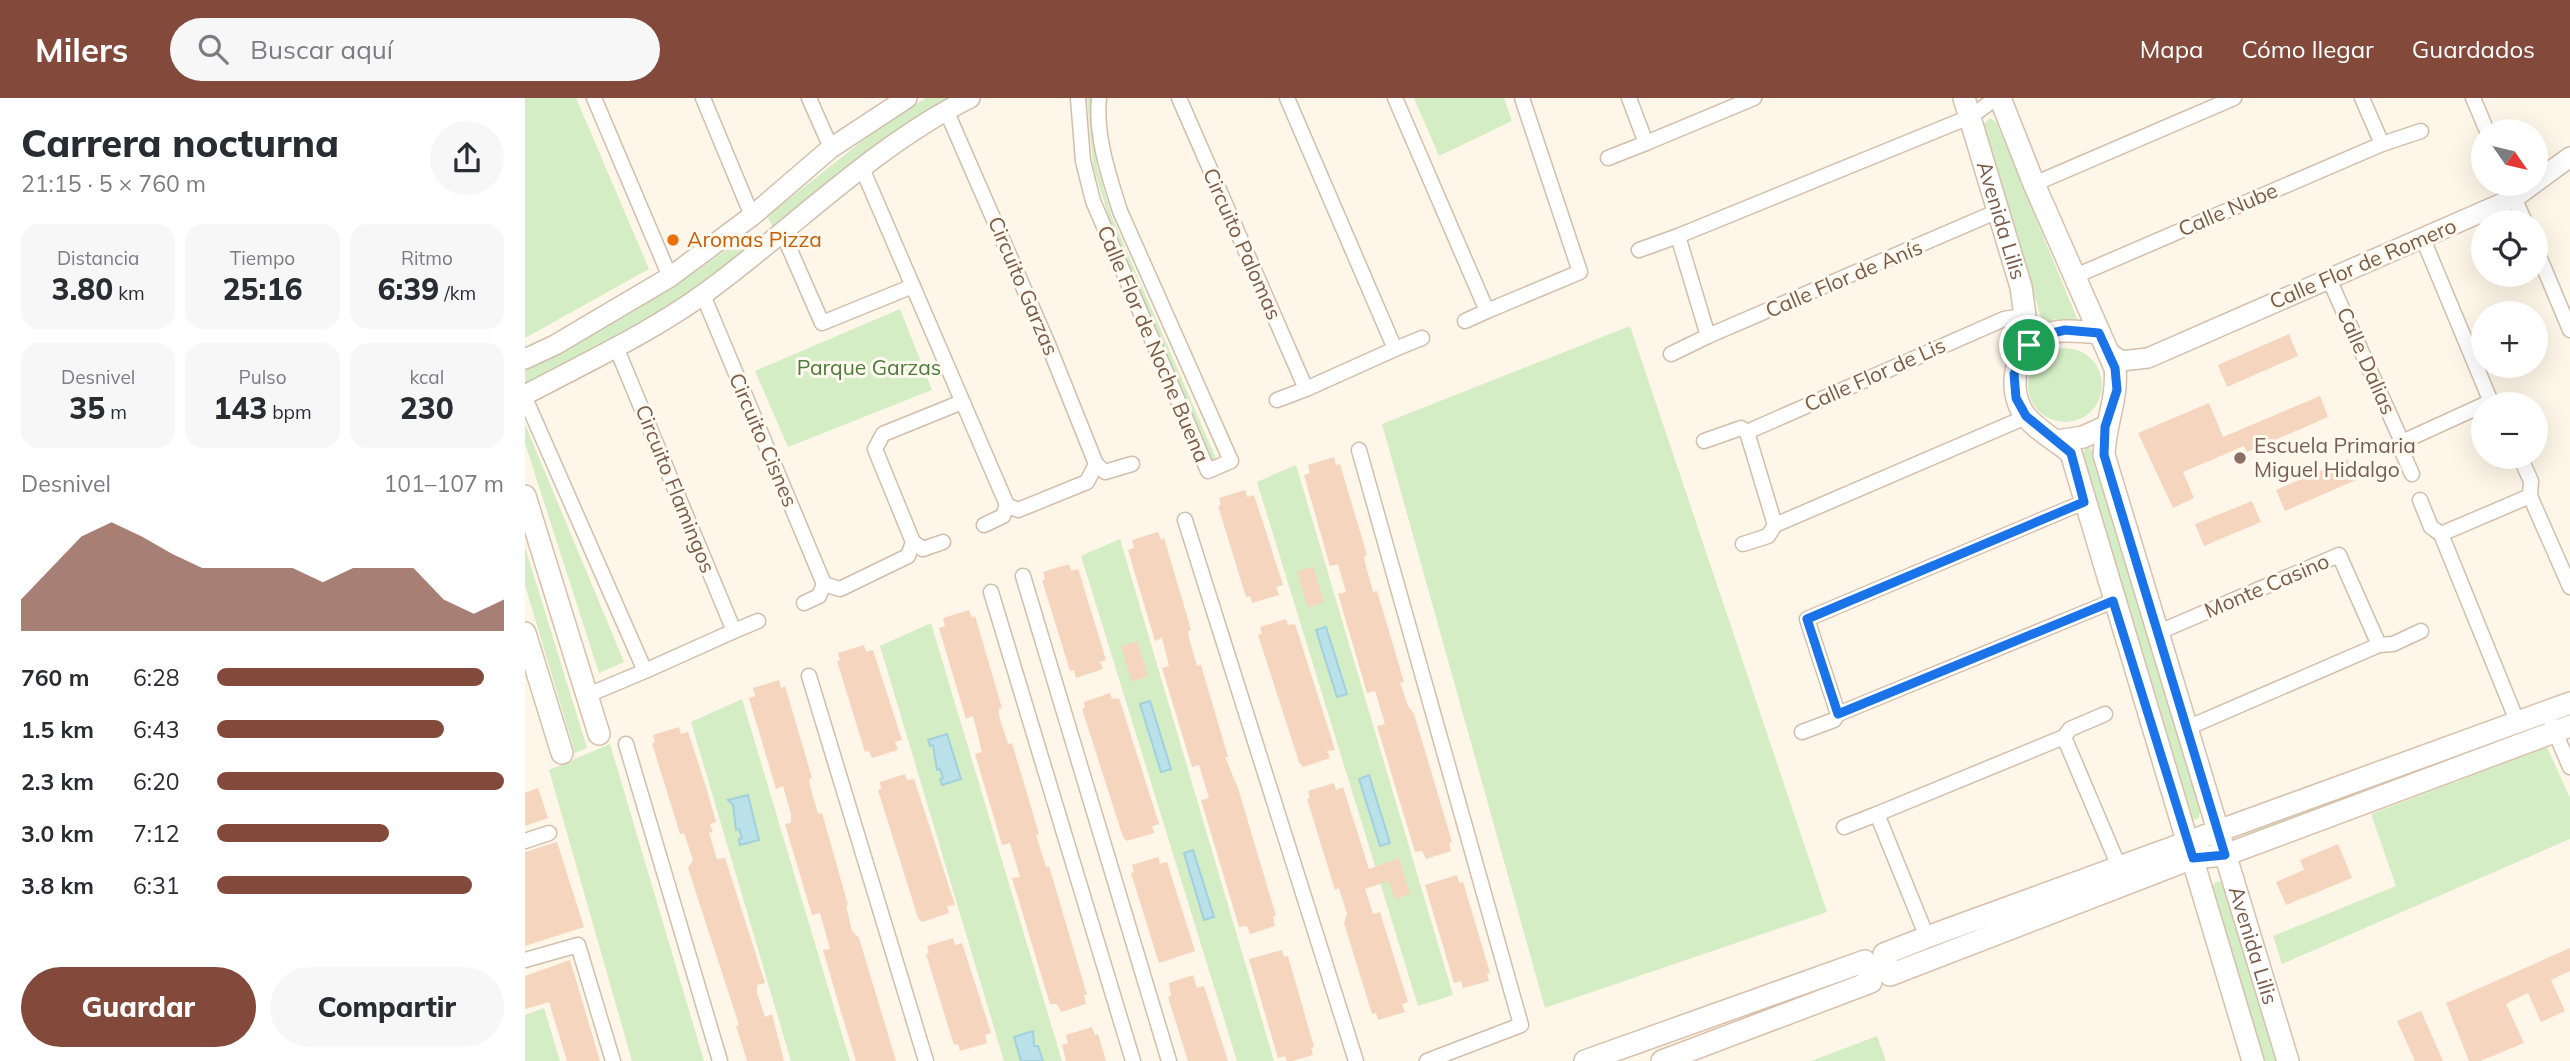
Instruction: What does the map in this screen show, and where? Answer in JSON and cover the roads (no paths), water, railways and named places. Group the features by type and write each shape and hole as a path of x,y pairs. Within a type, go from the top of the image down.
{"main road":[{"name":"Avenida Lilis","path":"1998,98 2103,342"},
{"name":"Avenida Lilis","path":"1968,107 1988,216 2028,315 2029,345"},
{"path":"2065,330 2103,342 2115,368 2117,390 2105,427 2083,437 2057,441 2026,416 2016,398 2014,374 2029,345 2044,335 2065,330"},
{"name":"Avenida Lilis","path":"2105,427 2104,455 2288,1061"},
{"name":"Avenida Lilis","path":"2057,441 2071,453 2113,601 2191,850 2253,1061"},
{"path":"525,496 599,734"},
{"path":"525,632 562,753"},
{"path":"1662,1061 1878,968 2191,850 2217,833 2517,721 2562,716"},
{"path":"1585,1061 1878,968 1927,937 2120,869 2191,850 2225,855 2562,716"}],"street":[{"path":"594,98 670,278"},
{"path":"703,98 762,236 783,234"},
{"path":"810,98 831,148"},
{"path":"525,359 670,278 753,216 831,148 907,98"},
{"path":"645,671 525,396 616,347 703,295 783,234 862,168 946,110 970,98"},
{"name":"Calle Flor de Noche Buena","path":"1078,98 1083,161 1093,201 1208,471 1231,461 1120,211 1108,171 1098,112 1099,98"},
{"name":"Circuito Palomas","path":"1179,98 1306,389"},
{"path":"1287,98 1395,349"},
{"path":"1395,98 1487,311"},
{"path":"1522,98 1580,272"},
{"path":"1629,98 1646,143"},
{"path":"1608,158 1754,98"},
{"path":"1639,250 1948,123 1968,107 1998,98"},
{"path":"2033,184 2234,98"},
{"path":"2362,98 2382,144"},
{"path":"2473,98 2482,119"},
{"name":"Circuito Garzas","path":"946,110 1048,344 1096,464"},
{"name":"Calle Nube","path":"2073,277 2382,144 2421,131"},
{"name":"Calle Flor de Romero","path":"2548,170 2570,157"},
{"path":"862,168 1007,505 1003,516 984,525"},
{"name":"Calle Flor de Romero","path":"2117,390 2129,374 2148,358 2423,239 2502,196"},
{"name":"Calle Flor de Anís","path":"1671,354 1988,216"},
{"path":"783,234 823,323 913,286"},
{"path":"1678,236 1709,336"},
{"name":"Calle Dalias","path":"2423,239 2485,392"},
{"path":"1465,321 1595,267"},
{"path":"2548,278 2570,330"},
{"name":"Calle Dalias","path":"2329,279 2402,442 2400,447 2412,474"},
{"name":"Circuito Cisnes","path":"703,295 824,584"},
{"name":"Calle Flor de Lis","path":"1705,441 1741,428 1747,432 2004,319 2028,315"},
{"path":"1277,400 1422,338"},
{"name":"Calle Flor de Romero","path":"2103,342 2121,361 2148,358"},
{"name":"Circuito Flamingos","path":"616,347 734,631"},
{"path":"943,542 923,549 913,542 875,449 883,433 962,402"},
{"name":"Calle Dalias","path":"2402,442 2471,412"},
{"path":"1743,544 1768,536 1775,525 2026,416"},
{"path":"1747,432 1775,525"},
{"path":"1359,450 1521,1025 1427,1061"},
{"path":"1007,505 1019,510 1087,482 1096,464 1105,472 1132,464"},
{"path":"2526,469 2531,481 2531,496 2570,587"},
{"path":"2441,534 2531,496"},
{"path":"2420,500 2431,527 2441,534 2517,721"},
{"path":"1838,714 1807,619 2084,502"},
{"path":"1185,520 1356,1061"},
{"path":"804,603 819,596 824,584 840,589 908,556 913,542"},
{"name":"Monte Casino","path":"2159,632 2339,555 2379,645"},
{"path":"1023,576 1169,1061"},
{"path":"991,592 1133,1061"},
{"path":"1802,732 1834,720 1838,714 2113,601"},
{"path":"588,695 758,621"},
{"path":"2187,729 2379,645 2393,644 2421,631"},
{"path":"809,676 926,1061"},
{"path":"1844,827 2064,737 2070,729 2105,714"},
{"path":"2562,716 2570,767"},
{"path":"2064,737 2120,869"},
{"path":"626,744 720,1061"},
{"path":"1877,814 1927,937"},
{"path":"525,841 549,833"},
{"path":"525,960 578,945 613,1061"}],"water":[{"path":"1326,627 1347,694 1337,697 1316,630"},
{"path":"1150,701 1171,769 1161,772 1140,704"},
{"path":"947,734 961,779 942,785 940,779 943,778 940,769 937,770 933,745 930,746 928,740"},
{"path":"1369,775 1390,843 1380,846 1359,779"},
{"path":"748,795 759,840 740,845 739,839 742,838 739,829 736,830 733,805 728,800"},
{"path":"1193,850 1214,917 1204,920 1184,853"},
{"path":"1033,1031 1034,1046 1038,1046 1043,1061 1021,1061 1014,1037"}],"place":[{"name":"Aromas Pizza","path":"673,240"},
{"name":"Escuela Primaria Miguel Hidalgo","path":"2240,458"}],"park label":[{"name":"Parque Garzas","path":"869,368"}]}
